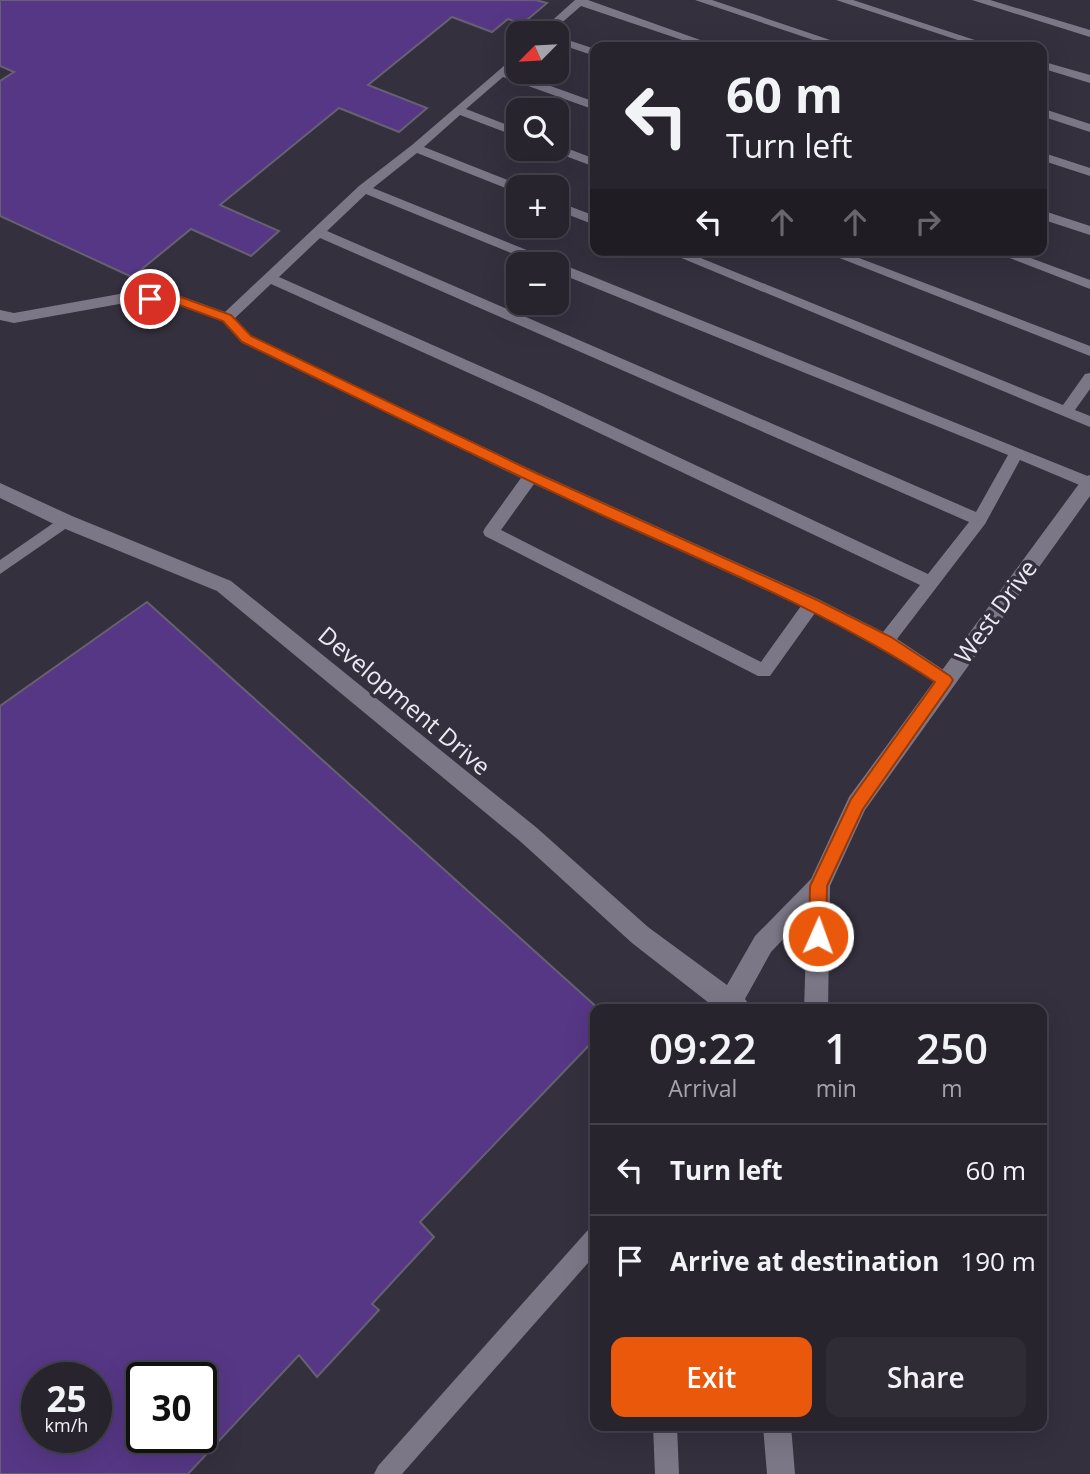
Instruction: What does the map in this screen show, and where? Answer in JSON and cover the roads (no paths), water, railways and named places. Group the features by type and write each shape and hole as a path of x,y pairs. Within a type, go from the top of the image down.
{"street":[{"name":"West Drive","path":"735,1004 763,944 819,886 857,804 1089,483"},
{"name":"Development Drive","path":"0,491 65,521 224,586 529,835 640,935 730,1004"},
{"name":"West Drive","path":"816,1004 819,886"},
{"path":"777,1431 781,1474"}],"lane":[{"path":"701,0 830,42"},
{"path":"842,0 974,42"},
{"path":"978,0 1090,34"},
{"path":"558,21 581,1 700,42"},
{"path":"569,43 590,50"},
{"path":"1047,66 1090,79"},
{"path":"227,318 364,189 416,148 506,68"},
{"path":"501,72 590,104"},
{"path":"457,110 506,128"},
{"path":"1047,113 1090,128"},
{"path":"416,148 506,184"},
{"path":"569,153 590,161"},
{"path":"1047,158 1090,172"},
{"path":"364,189 520,252"},
{"path":"569,210 590,219"},
{"path":"1047,216 1090,231"},
{"path":"318,232 979,520"},
{"path":"683,256 1090,422"},
{"path":"841,256 1090,351"},
{"path":"1011,256 1090,285"},
{"path":"569,272 1089,483"},
{"path":"271,279 543,400 931,583"},
{"path":"0,315 13,318 125,298 175,299 227,318 246,339 531,476 812,604 886,641 945,680"},
{"path":"1066,412 1090,378"},
{"path":"886,641 979,520 1017,453"},
{"path":"531,476 491,532 764,671 812,604"},
{"path":"0,568 65,521"},
{"path":"386,1474 590,1245"},
{"path":"665,1431 667,1474"}]}
